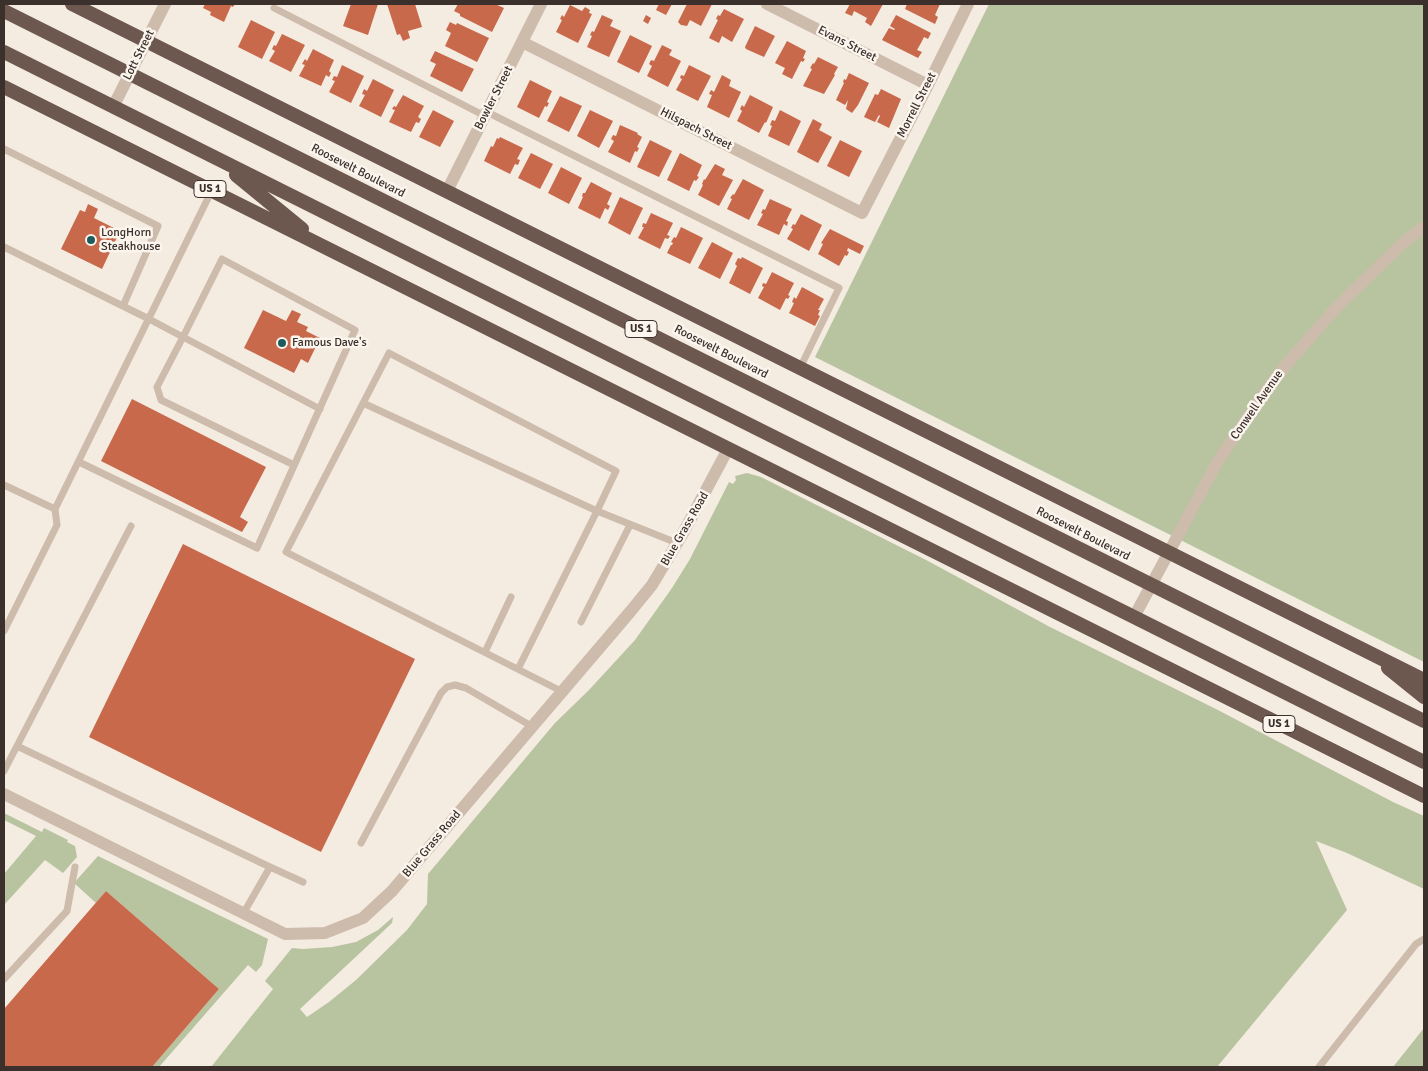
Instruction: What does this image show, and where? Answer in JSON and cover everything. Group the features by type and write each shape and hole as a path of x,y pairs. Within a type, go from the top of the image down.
{"highway":[{"name":"Roosevelt Boulevard","path":"72,4 1424,680"},
{"name":"Roosevelt Boulevard","path":"4,11 1424,721"},
{"name":"US 1","path":"4,52 1424,762"},
{"name":"US 1","path":"4,87 1424,796"},
{"path":"216,158 322,246"},
{"path":"1366,650 1424,698"}],"street":[{"name":"Lott Street","path":"114,107 165,4"},
{"name":"Bowler Street","path":"447,191 541,4"},
{"name":"Evans Street","path":"767,4 928,85"},
{"name":"Morrell Street","path":"866,206 968,4"},
{"name":"Hilspach Street","path":"522,42 862,213 866,206"},
{"name":"Conwell Avenue","path":"1134,617 1218,461 1263,395 1285,366 1341,303 1404,242 1424,227"},
{"name":"Blue Grass Road","path":"4,794 285,934 325,933 363,918 392,891 652,585 697,509 728,449"}],"lane":[{"path":"274,8 839,288 800,368"},
{"path":"4,150 158,226 123,306"},
{"path":"4,631 57,525 56,509 212,190"},
{"path":"4,247 149,319 320,408"},
{"path":"79,462 257,548 320,408 354,330 222,260 157,387 160,400 294,465"},
{"path":"518,669 616,471 389,354 286,552 563,692"},
{"path":"363,403 597,511 677,543"},
{"path":"4,486 56,509"},
{"path":"581,622 630,525"},
{"path":"4,771 131,526"},
{"path":"485,652 511,597"},
{"path":"361,844 442,692 447,687 455,685 466,688 533,727"},
{"path":"17,746 303,882"},
{"path":"4,979 68,911 75,867"},
{"path":"243,914 270,867"},
{"path":"1319,1067 1416,944 1424,939"}],"green space":[{"path":"989,4 1424,4 1424,662 815,357"},
{"path":"747,473 761,477 928,561 1050,627 1216,709 1393,802 1424,816 1424,889 1347,853 1316,841 1347,910 1217,1067 211,1067 273,989 265,981 292,948 332,947 356,942 378,930 393,917 392,923 300,1009 307,1017 356,980 407,930 427,904 428,874 555,723 589,690 635,640 690,559 729,482 733,484 736,480 735,476"},
{"path":"4,813 42,832 44,828 68,840 67,842 75,846 77,857 63,873 45,860 4,905 4,874 36,836 4,820"},
{"path":"98,856 268,939 262,965 256,972 248,965 159,1067 152,1067 219,989 106,891 96,903 74,883"},
{"path":"1424,1028 1424,1067 1393,1067"}],"building":[{"path":"205,4 235,4 233,7 231,6 224,22 210,15 211,12 203,8"},
{"path":"351,4 378,4 368,35 343,26"},
{"path":"387,4 415,4 422,27 408,31 410,38 403,41 400,34 397,35"},
{"path":"458,4 495,4 504,8 492,32 460,16 460,14 454,11"},
{"path":"659,4 672,4 666,15 656,10"},
{"path":"687,4 712,4 701,26 690,20 687,26 681,25 678,22"},
{"path":"850,4 883,4 871,26 865,22 867,18 854,11 852,16 845,13"},
{"path":"907,4 940,4 935,15 938,17 935,24 905,9"},
{"path":"570,5 582,11 585,7 592,14 578,43 556,32 562,20 560,19 562,15 564,17"},
{"path":"724,9 744,19 732,42 722,36 719,43 709,38 718,20 716,19 718,15 720,16"},
{"path":"602,15 613,20 610,26 621,31 609,57 587,47 592,36 590,35 592,31 594,32"},
{"path":"646,15 651,18 648,24 643,21"},
{"path":"896,15 931,33 928,39 924,37 917,50 922,52 918,58 882,40 889,28 895,29 890,26"},
{"path":"251,20 275,32 262,59 238,47"},
{"path":"450,22 456,25 457,23 489,38 477,62 445,46 451,33 446,30"},
{"path":"755,26 775,36 764,57 745,47"},
{"path":"282,34 305,45 291,72 269,61 275,51 272,49 274,45 276,46"},
{"path":"630,35 652,46 639,73 617,62"},
{"path":"787,41 806,51 803,58 805,59 803,62 801,61 792,79 782,74 785,68 775,63"},
{"path":"662,45 672,50 669,55 681,61 668,87 647,76 652,66 649,64 651,60 654,61"},
{"path":"313,49 334,60 329,71 331,73 329,77 326,75 321,86 299,76 305,65 302,64 305,59 307,61"},
{"path":"435,51 474,69 462,92 430,76 436,64 430,61"},
{"path":"818,57 838,67 824,94 803,86 812,69 810,68"},
{"path":"342,65 364,76 351,103 329,92 335,81 332,80 334,76 337,77"},
{"path":"689,65 711,76 698,101 676,90 682,79 680,78 681,75 684,76"},
{"path":"849,73 869,83 852,113 846,109 848,100 845,105 836,100 844,79 846,80"},
{"path":"722,75 731,80 729,86 741,92 729,118 707,107 712,95 709,94 711,90 714,92"},
{"path":"373,79 394,90 381,117 359,106 365,95 362,94 364,89 367,91"},
{"path":"530,80 552,91 547,102 549,103 547,107 545,106 539,118 517,107"},
{"path":"881,89 901,99 889,128 877,122 879,115 875,122 864,117 875,94 878,95"},
{"path":"403,95 424,106 418,117 421,119 419,123 416,122 411,132 389,122 395,110 392,109 394,106 396,107"},
{"path":"750,95 773,107 759,133 737,121 742,111 740,109 742,105 744,107"},
{"path":"560,96 582,106 569,132 547,121"},
{"path":"433,110 454,121 440,147 419,137"},
{"path":"590,110 613,121 599,148 577,136"},
{"path":"780,110 801,121 789,146 768,136 772,120 775,121"},
{"path":"813,119 822,124 819,130 832,137 818,163 797,152"},
{"path":"620,125 638,133 642,137 637,147 639,148 637,152 635,151 630,163 608,152 614,141 611,139 613,135 616,136"},
{"path":"500,137 523,148 517,159 520,160 518,165 515,164 510,174 484,161 491,146 493,147 497,138 499,139"},
{"path":"650,140 672,151 659,177 637,167"},
{"path":"840,140 862,151 849,177 827,166"},
{"path":"531,153 553,164 540,189 518,178"},
{"path":"680,153 702,165 697,176 699,177 696,181 694,180 689,191 667,180"},
{"path":"715,164 725,169 722,175 733,180 719,206 698,195 704,179"},
{"path":"561,167 582,178 569,204 548,193"},
{"path":"743,179 764,190 749,220 727,209 732,199 730,198 734,195"},
{"path":"591,182 612,193 607,204 610,206 608,210 605,208 600,219 578,208 583,193 585,193"},
{"path":"620,197 643,208 630,235 608,223"},
{"path":"770,199 792,209 786,221 788,222 787,226 784,224 779,235 757,225 763,214 761,213 763,209 765,210"},
{"name":"LongHorn Steakhouse","path":"88,204 98,209 94,218 120,231 102,269 61,249 80,210 85,212"},
{"path":"651,213 673,223 667,235 670,236 668,239 665,238 660,249 638,238 644,227 642,227 643,223 646,224"},
{"path":"801,214 822,225 809,251 787,239 793,229 791,228 793,224 795,225"},
{"path":"681,227 703,238 690,264 667,253 673,243 671,242 674,237 676,238"},
{"path":"830,229 864,246 860,254 848,248 847,256 845,255 839,266 818,254 823,244 821,243"},
{"path":"712,242 733,253 720,279 698,268"},
{"path":"742,257 763,268 750,294 729,283 737,266 735,264 738,258 741,259"},
{"path":"772,272 794,283 788,295 790,296 788,299 786,298 780,310 758,298 764,287 762,286 763,283 766,284"},
{"path":"802,287 824,299 818,310 820,310 818,315 820,316 815,326 789,313 794,303 792,302 794,297 796,299"},
{"name":"Famous Dave's","path":"263,310 286,321 292,310 301,314 297,322 308,327 306,331 320,338 308,363 301,359 294,373 244,348"},
{"path":"132,399 266,467 240,517 248,522 242,532 101,461"},
{"path":"183,544 415,659 321,852 89,737"},
{"path":"106,891 219,989 152,1067 4,1067 4,1009"}],"place":[{"name":"LongHorn Steakhouse","path":"91,240"},
{"name":"Famous Dave's","path":"282,343"}]}
